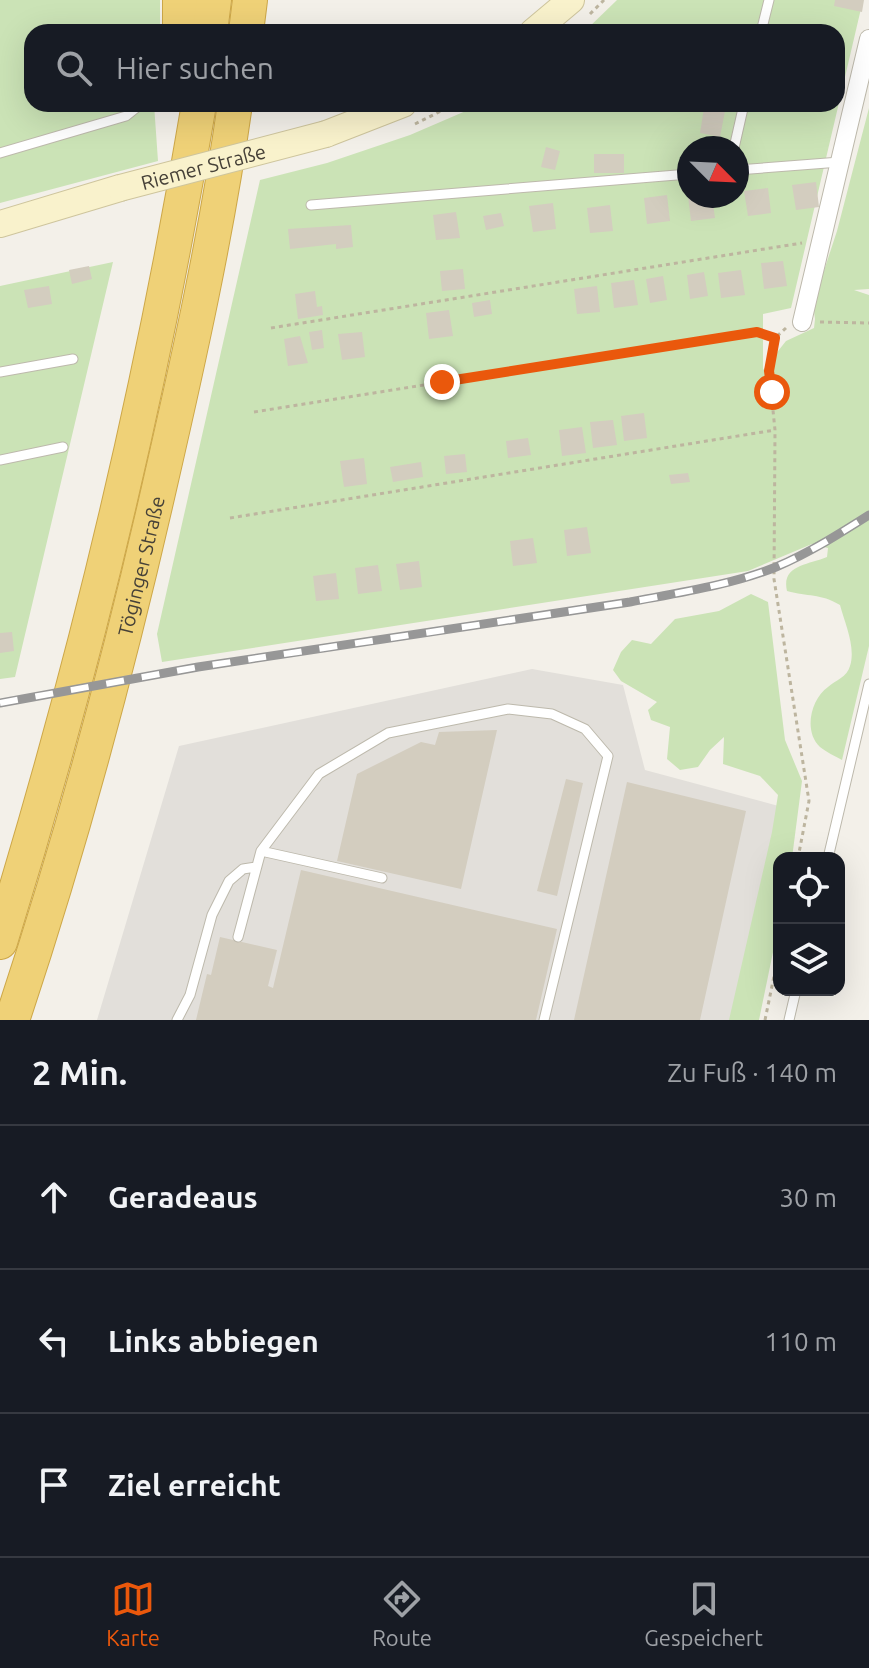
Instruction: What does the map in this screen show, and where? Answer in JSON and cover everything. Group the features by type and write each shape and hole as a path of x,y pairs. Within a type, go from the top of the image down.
{"highway":[{"path":"211,24 214,0"},
{"path":"247,24 250,0"},
{"path":"175,246 178,112"},
{"name":"Töginger Straße","path":"0,942 59,739 108,550 175,246 198,112"},
{"name":"Töginger Straße","path":"12,1020 106,706 142,560 196,328 234,112"}],"street":[{"path":"542,24 571,0"},
{"path":"802,322 869,39"},
{"name":"Riemer Straße","path":"0,224 120,188 326,134 382,112"}],"lane":[{"path":"763,24 769,0"},
{"path":"0,153 131,112"},
{"path":"737,136 742,112"},
{"path":"749,169 840,162"},
{"path":"311,205 677,175"},
{"path":"0,372 73,359"},
{"path":"0,460 63,447"},
{"path":"829,852 869,684"},
{"path":"238,937 261,851 319,774 388,733 508,709 552,714 585,729 608,756 544,1020"},
{"path":"261,851 382,878"},
{"path":"177,1020 190,995 217,903 229,881 243,869 256,867"},
{"path":"789,1020 795,996"}],"path":[{"path":"271,328 822,240"},
{"path":"799,852 809,801 774,579 775,430 769,371 775,338 786,328 802,322 869,323"},
{"path":"254,412 757,332 775,338"},
{"path":"230,518 775,430"},
{"path":"765,1020 773,981"}],"shaded area":[{"path":"532,669 623,685 645,770 786,808 777,852 773,852 773,869 741,1020 97,1020 179,746"}],"green space":[{"path":"0,0 160,0 160,24 24,24 24,112 155,112 158,161 0,203"},
{"path":"617,0 863,0 845,77 845,24 592,24"},
{"path":"869,108 869,289 854,290 869,295 869,646 842,760 820,747 811,724 817,699 844,676 850,666 851,643 840,605 820,597 787,591 786,582 792,571 827,557 828,548 812,544 748,571 162,662 157,634 260,180 327,163 410,135 463,112 837,112 791,308 763,314 763,370 786,341 814,328 813,304 837,231"},
{"path":"113,262 15,677 0,679 0,286"},
{"path":"751,594 768,602 785,740 802,781 793,852 773,852 773,952 759,1020 729,1020 778,795 760,776 723,764 724,737 698,767 680,770 667,759 670,727 651,720 648,710 657,702 621,681 613,670 621,652 632,640 651,644 675,619 719,611"}],"building":[{"path":"835,0 864,0 862,12 834,6"},
{"path":"703,112 725,112 720,136 700,133"},
{"path":"546,147 560,151 555,170 541,167"},
{"path":"594,154 624,154 624,173 594,173"},
{"path":"816,182 819,207 796,210 792,185"},
{"path":"768,188 771,213 748,216 749,190"},
{"path":"667,195 670,221 647,224 644,198"},
{"path":"553,203 556,229 533,232 529,206"},
{"path":"610,205 613,231 590,233 587,208"},
{"path":"689,208 714,208 715,218 691,221"},
{"path":"456,212 460,238 436,240 433,215"},
{"path":"501,213 504,226 486,230 483,216"},
{"path":"351,225 353,247 336,249 336,244 290,249 288,229"},
{"path":"783,261 787,286 764,289 761,263"},
{"path":"89,266 92,279 72,284 69,270"},
{"path":"463,269 465,289 442,291 440,271"},
{"path":"741,270 745,295 721,298 718,273"},
{"path":"704,272 708,296 690,299 687,275"},
{"path":"663,276 667,300 650,303 646,279"},
{"path":"634,280 638,305 614,308 611,283"},
{"path":"49,286 52,304 28,308 24,290"},
{"path":"597,286 600,312 577,314 574,289"},
{"path":"315,291 317,307 322,306 323,315 298,319 295,294"},
{"path":"490,300 492,314 474,317 472,303"},
{"path":"449,310 453,336 429,339 426,313"},
{"path":"322,330 324,348 312,350 309,332"},
{"path":"362,332 365,357 342,360 338,334"},
{"path":"300,336 308,363 288,366 284,339"},
{"path":"644,413 647,438 624,441 621,416"},
{"path":"613,420 617,445 593,448 590,422"},
{"path":"582,427 586,453 562,456 559,430"},
{"path":"528,438 531,455 508,458 506,441"},
{"path":"465,454 467,472 446,474 444,456"},
{"path":"364,458 367,484 344,487 340,461"},
{"path":"421,462 423,477 393,482 390,467"},
{"path":"688,473 690,482 671,484 669,475"},
{"path":"587,527 591,553 567,556 564,530"},
{"path":"533,538 537,563 513,566 510,541"},
{"path":"419,561 422,587 400,590 396,564"},
{"path":"378,565 382,591 358,594 355,568"},
{"path":"336,573 339,599 316,601 313,576"},
{"path":"12,632 14,651 0,653 0,633"},
{"path":"497,730 461,889 337,861 357,774 421,742 435,745 439,732"},
{"path":"566,779 583,783 557,896 537,891"},
{"path":"627,782 746,811 700,1020 574,1020"},
{"path":"301,870 557,929 536,1020 196,1020 220,937 277,950 268,986 273,988"}],"railway":[{"path":"0,703 198,667 630,602 704,588 776,567 869,515"}],"route":[{"path":"442,382 757,332 775,338 769,371 772,392"}]}
